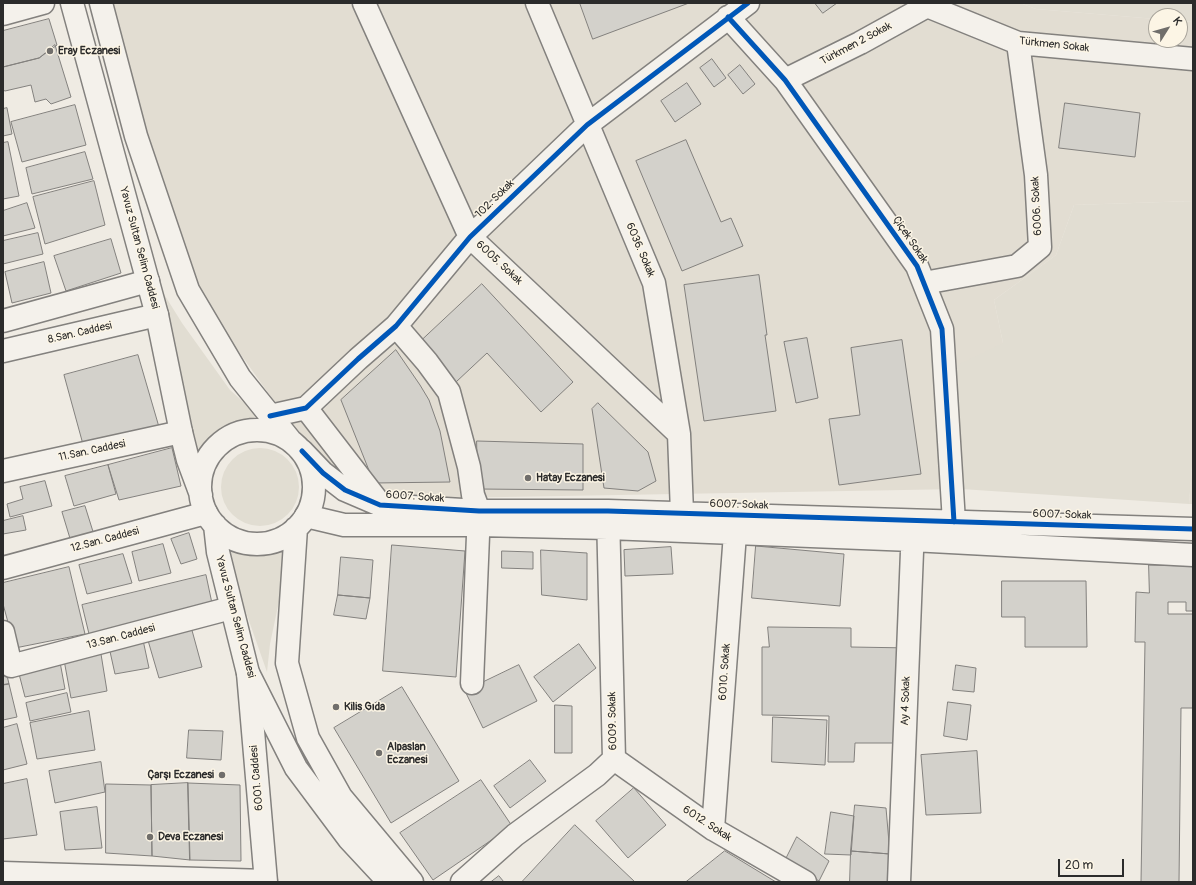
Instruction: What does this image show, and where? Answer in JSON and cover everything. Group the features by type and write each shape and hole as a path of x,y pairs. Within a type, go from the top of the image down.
{"street":[{"path":"3,14 43,3"},
{"name":"Yavuz Sultan Selim Caddesi","path":"72,3 157,316 188,460 207,511"},
{"path":"101,3 136,136 188,290 240,378 310,465 314,481 313,497 301,522 287,663 308,738 341,797 412,882"},
{"name":"6005. Sokak","path":"364,3 470,237 679,434"},
{"name":"6036. Sokak","path":"537,3 654,283 679,434 682,513"},
{"name":"102. Sokak","path":"306,408 396,326 470,237 587,125 748,3"},
{"name":"Türkmen Sokak","path":"924,5 1018,43 1193,59"},
{"name":"Türkmen 2 Sokak","path":"785,80 860,43 924,5"},
{"name":"Çiçek Sokak","path":"728,17 785,80 917,266 942,329 954,522"},
{"name":"6006. Sokak","path":"924,283 1017,266 1040,247 1036,174 1018,43"},
{"path":"4,318 148,281"},
{"name":"8.San. Caddesi","path":"3,350 157,316"},
{"path":"396,326 427,362 449,392 469,467 473,495 479,518 472,683"},
{"path":"270,416 306,408 380,505"},
{"name":"Yavuz Sultan Selim Caddesi","path":"296,446 273,432 254,430 236,433 219,443 207,458 201,476 207,511 248,673 296,768 349,839 389,882"},
{"name":"11.San. Caddesi","path":"3,471 181,432"},
{"name":"6007. Sokak","path":"296,446 323,472 345,490 380,505 479,518"},
{"path":"207,511 227,535 240,541 255,543 270,542 284,537 301,522"},
{"name":"12.San. Caddesi","path":"3,568 207,511"},
{"name":"6007. Sokak","path":"608,520 682,513 736,524"},
{"name":"6007. Sokak","path":"301,522 344,525 479,518 608,520 913,530 1193,555"},
{"name":"6009. Sokak","path":"462,882 515,835 597,775 614,760 608,520"},
{"name":"6007. Sokak","path":"913,530 954,522 1193,529"},
{"name":"6010. Sokak","path":"713,829 736,524"},
{"name":"Ay 4 Sokak","path":"899,882 913,530"},
{"name":"13.San. Caddesi","path":"3,632 11,666 231,608"},
{"name":"6001. Caddesi","path":"248,673 266,881"},
{"name":"6012. Sokak","path":"614,760 713,829 804,882"},
{"path":"3,873 266,881"}],"shaded area":[{"path":"105,3 1020,3 1036,9 1148,18 1148,48 1188,48 1188,22 1193,22 1193,201 1074,205 1056,255 994,300 1003,343 961,489 390,499 345,481 296,432 172,258"},
{"path":"1020,3 1193,3 1193,22 1188,22 1188,8 1148,8 1148,18 1036,9"},
{"path":"1193,201 1193,454 1189,504 961,489 953,367 1003,343 994,300 1056,255 1074,205"},
{"path":"144,262 182,323 230,390 258,415 244,425 226,432 211,442 199,455"},
{"path":"260,448 275,451 288,459 296,472 299,487 296,502 288,515 275,523 260,526 245,523 232,515 224,502 221,487 224,472 232,459 245,451"},
{"path":"1193,454 1193,504 1189,504"},
{"path":"223,547 247,555 268,554 290,549 270,644 267,672"}],"building":[{"path":"580,3 689,3 593,39"},
{"path":"815,3 837,3 823,13"},
{"path":"49,19 57,45 39,58 3,67 3,31"},
{"path":"55,45 71,97 51,104 46,99 35,102 31,85 5,91 3,90 3,67 39,58"},
{"path":"712,59 726,78 714,87 700,68"},
{"path":"740,65 755,84 743,94 728,75"},
{"path":"687,83 701,104 675,122 661,101"},
{"path":"1065,103 1140,113 1135,157 1059,148"},
{"path":"75,105 86,145 22,162 11,122"},
{"path":"7,108 12,134 3,136 3,109"},
{"path":"686,140 721,222 731,218 743,246 682,271 636,161"},
{"path":"8,142 19,196 3,199 3,143"},
{"path":"85,152 93,179 32,194 26,168"},
{"path":"94,181 105,225 45,244 33,197"},
{"path":"27,203 35,228 3,236 3,211"},
{"path":"38,233 43,254 3,264 3,241"},
{"path":"111,239 121,273 66,291 54,256"},
{"path":"44,262 51,293 12,303 5,272"},
{"path":"759,275 767,335 765,335 776,411 704,421 684,285"},
{"path":"482,284 573,382 541,412 487,353 456,382 419,343"},
{"path":"807,338 818,398 796,403 784,342"},
{"path":"902,340 921,474 839,485 829,419 860,415 851,348"},
{"path":"396,350 429,400 440,431 450,482 374,483 341,400"},
{"path":"138,355 159,427 84,448 64,375"},
{"path":"598,403 648,452 656,481 638,491 604,488 592,409"},
{"path":"477,441 583,444 583,490 478,489"},
{"path":"172,448 181,486 119,500 108,465"},
{"path":"108,465 116,494 74,506 65,476"},
{"path":"45,481 52,506 10,517 7,504 23,499 20,487"},
{"path":"85,506 95,538 72,545 62,512"},
{"path":"23,516 26,530 3,534 3,521"},
{"path":"189,533 197,559 181,564 171,539"},
{"path":"163,544 171,573 139,581 132,552"},
{"path":"392,545 465,551 456,677 383,671"},
{"path":"756,546 844,554 840,606 752,598"},
{"path":"671,547 673,574 625,576 624,550"},
{"path":"541,550 587,553 587,600 542,595"},
{"path":"502,551 533,552 533,569 502,568"},
{"path":"123,554 132,583 87,594 79,565"},
{"path":"341,557 373,560 370,598 338,595"},
{"path":"1149,565 1193,566 1193,611 1186,611 1186,602 1168,602 1168,614 1193,614 1193,708 1181,708 1179,882 1141,882 1145,642 1135,642 1136,592 1149,593"},
{"path":"69,567 85,634 15,648 3,604 3,583"},
{"path":"206,575 213,608 90,638 82,605"},
{"path":"1002,581 1086,581 1087,647 1025,647 1025,617 1002,617"},
{"path":"338,595 370,598 366,619 334,615"},
{"path":"190,623 202,667 159,678 147,637"},
{"path":"768,627 851,628 851,647 912,648 901,743 855,743 854,762 828,762 829,716 762,715 762,647 769,647"},
{"path":"143,640 149,668 115,674 109,647"},
{"path":"579,644 596,668 553,702 534,677"},
{"path":"101,654 107,691 71,698 64,660"},
{"path":"60,662 65,689 25,697 18,670"},
{"path":"519,665 537,701 483,728 465,691"},
{"path":"956,665 976,668 974,692 953,690"},
{"path":"3,667 5,667 9,684 3,685"},
{"path":"9,684 17,717 3,720 3,685"},
{"path":"402,687 459,781 391,823 334,728"},
{"path":"67,693 71,712 30,721 26,703"},
{"path":"948,702 971,705 967,740 944,736"},
{"path":"555,705 572,706 572,753 555,753"},
{"path":"89,711 95,750 37,759 30,723"},
{"path":"773,717 827,720 825,765 772,762"},
{"path":"17,724 27,764 3,770 3,728"},
{"path":"189,730 223,731 221,760 187,758"},
{"path":"977,751 981,813 926,815 921,755"},
{"path":"530,760 546,781 510,808 494,786"},
{"path":"101,762 105,792 55,803 49,771"},
{"path":"27,779 37,835 3,839 3,784"},
{"path":"481,780 512,826 433,880 400,833"},
{"path":"188,783 240,785 241,861 190,860"},
{"path":"188,783 190,860 152,856 151,785"},
{"path":"106,784 151,785 152,856 106,853"},
{"path":"634,788 666,825 628,858 596,821"},
{"path":"855,805 886,808 890,854 851,851"},
{"path":"97,807 102,848 65,850 60,812"},
{"path":"831,812 854,816 851,855 825,854"},
{"path":"575,825 635,882 522,882"},
{"path":"797,837 829,861 819,881 785,861"},
{"path":"725,851 776,882 686,882"},
{"path":"851,851 890,854 890,882 850,882"},
{"path":"499,876 504,882 491,882"}],"cycle path":[{"path":"270,416 306,408 396,326 470,237 587,125 748,3"},
{"path":"728,17 785,80 917,266 942,329 954,522"},
{"path":"302,451 323,473 345,490 380,505 479,511 608,511 1193,529"}],"place":[{"name":"Eray Eczanesi","path":"50,51"},
{"name":"Hatay Eczanesi","path":"528,478"},
{"name":"Kilis Gıda","path":"336,707"},
{"name":"Alpaslan Eczanesi","path":"379,753"},
{"name":"Çarşı Eczanesi","path":"222,775"},
{"name":"Deva Eczanesi","path":"150,837"}]}
